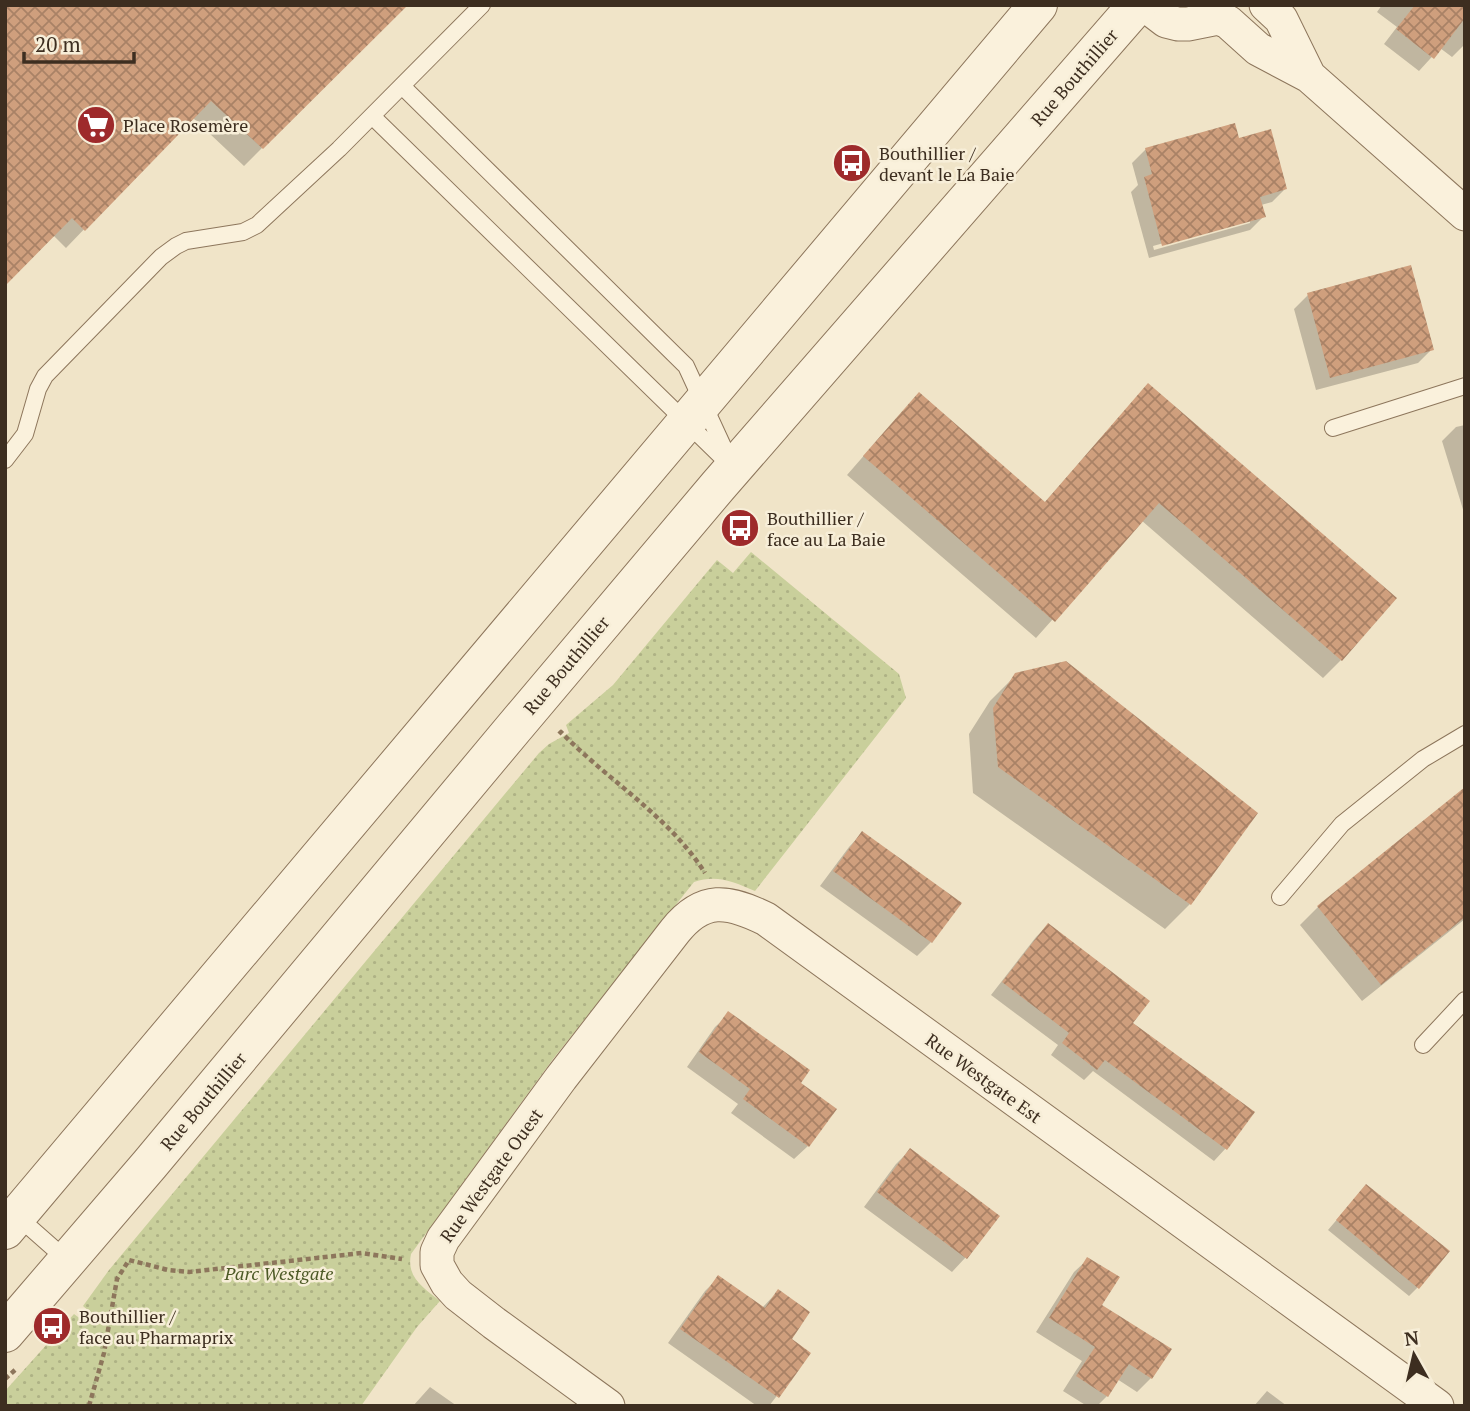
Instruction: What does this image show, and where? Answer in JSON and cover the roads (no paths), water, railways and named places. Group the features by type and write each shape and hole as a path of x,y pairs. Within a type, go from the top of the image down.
{"street":[{"path":"9,1217 1038,5"},
{"name":"Rue Bouthillier","path":"5,1333 541,694 837,347 1136,5"},
{"path":"1145,5 1178,24 1199,23 1216,12 1258,49 1309,76 1465,214"},
{"path":"1266,5 1281,19 1309,76"},
{"name":"Rue Westgate Est","path":"561,1079 689,915 716,904 750,912 766,919 1437,1406"},
{"name":"Rue Westgate Ouest","path":"561,1079 443,1239 436,1258 447,1283 475,1309 608,1406"}],"lane":[{"path":"5,460 25,434 38,389 45,376 161,257 186,241 243,232 257,225 372,116 482,5"},
{"path":"402,86 686,366 694,412 734,469"},
{"path":"372,116 694,412 734,469"},
{"path":"1333,428 1465,386"},
{"path":"1280,897 1342,824 1423,759 1465,734"},
{"path":"1423,1045 1465,1000"},
{"path":"9,1217 68,1261"}],"place":[{"name":"Place Rosemère","path":"96,125"},
{"name":"Bouthillier / devant le La Baie","path":"852,163"},
{"name":"Bouthillier / face au La Baie","path":"740,528"},
{"name":"Bouthillier / face au Pharmaprix","path":"52,1326"}],"park label":[{"name":"Parc Westgate","path":"279,1273"}]}
